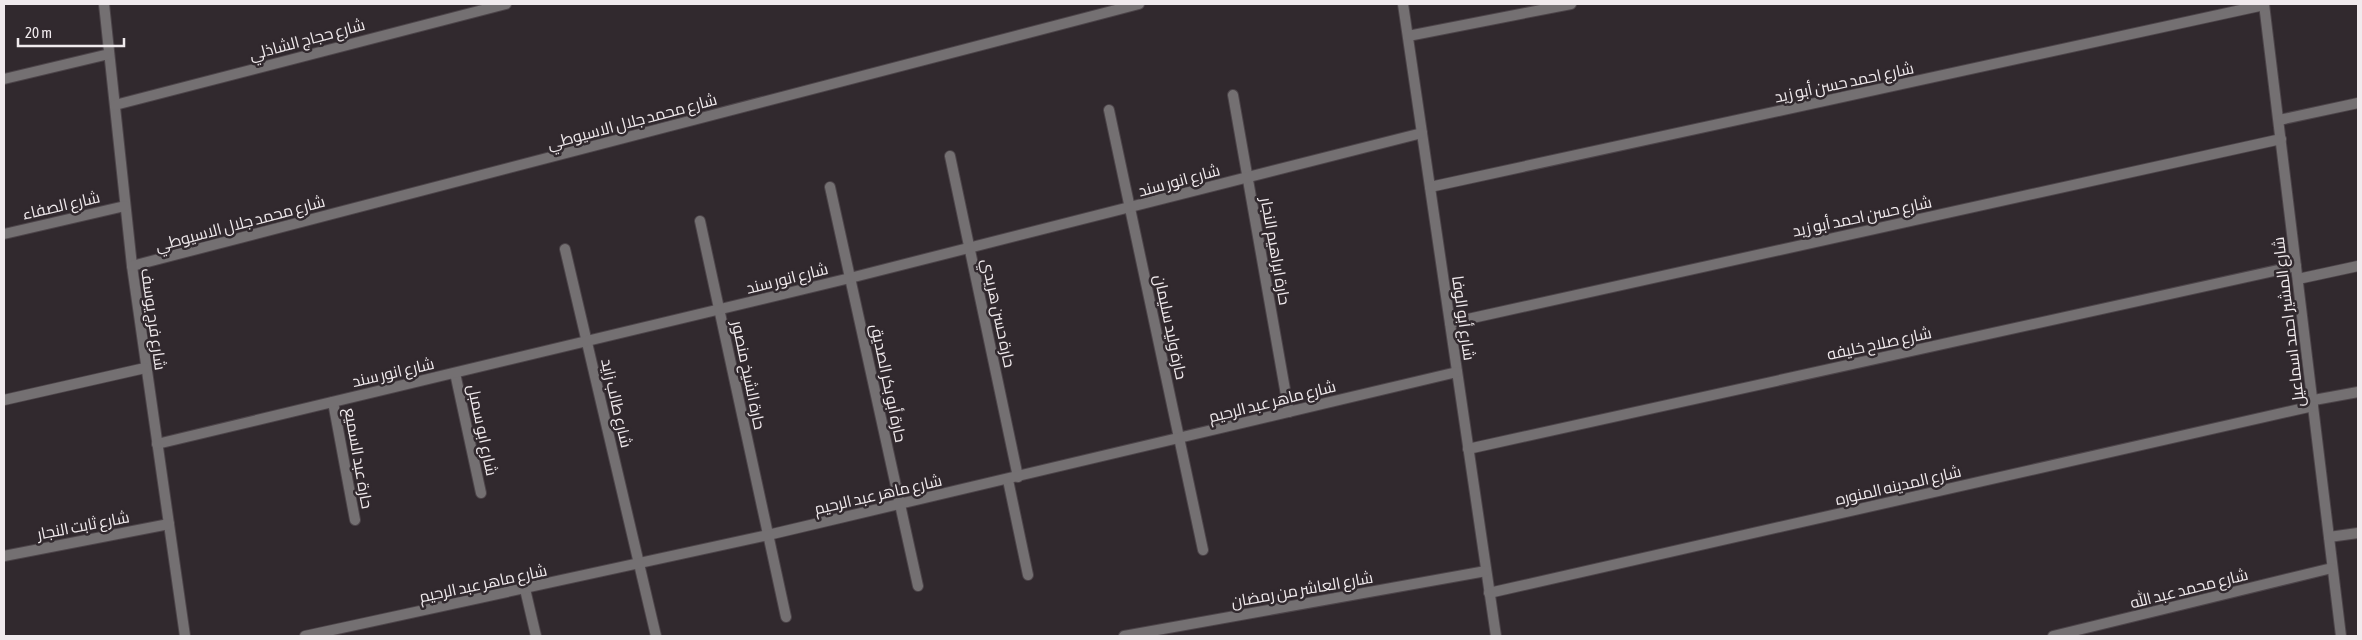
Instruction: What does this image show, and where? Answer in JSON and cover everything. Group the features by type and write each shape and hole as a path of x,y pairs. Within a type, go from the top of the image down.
{"street":[{"name":"شارع فرج يوسف","path":"104,4 125,206 145,368 185,636"},
{"name":"شارع حجاج الشاذلي","path":"115,105 506,4"},
{"name":"شارع محمد جلال الاسيوطي","path":"132,266 1139,4"},
{"name":"شارع أبو الوفا","path":"1403,4 1496,636"},
{"path":"1408,36 1571,4"},
{"name":"شارع المشير احمد اسماعيل","path":"2264,5 2341,636"},
{"name":"شارع احمد حسن أبو زيد","path":"1430,187 2264,5"},
{"path":"4,79 109,54"},
{"name":"حارة ابراهيم النجار","path":"1233,95 1289,412"},
{"path":"2279,120 2358,103"},
{"name":"حارة وليد سليمان","path":"1109,110 1203,550"},
{"name":"شارع انور سند","path":"157,444 850,278 1422,133"},
{"name":"شارع حسن احمد أبو زيد","path":"1450,323 2281,139"},
{"name":"حارة حسن هريدي","path":"950,156 1013,479 1028,575"},
{"name":"حارة أبو بكر الصديق","path":"830,187 918,586"},
{"name":"شارع الصفاء","path":"4,234 125,206"},
{"name":"حارة الشيخ منصور","path":"700,221 786,617"},
{"name":"شارع طالب زايد","path":"564,249 656,636"},
{"name":"شارع صلاح خليفه","path":"1468,449 2296,266"},
{"path":"2298,279 2358,266"},
{"path":"4,400 145,368"},
{"name":"شارع ماهر عبد الرحيم","path":"305,636 640,564 1013,479 1456,372"},
{"name":"شارع ابو سمبل","path":"455,373 481,493"},
{"name":"شارع المدينه المنوره","path":"1489,593 2358,392"},
{"name":"حارة عبد السميع","path":"333,402 354,520"},
{"name":"شارع ثابت النجار","path":"4,556 169,524"},
{"path":"2329,537 2358,533"},
{"name":"شارع محمد عبد الله","path":"2053,636 2332,568"},
{"name":"شارع العاشر من رمضان","path":"1124,636 1486,571"},
{"path":"525,589 536,636"}]}
